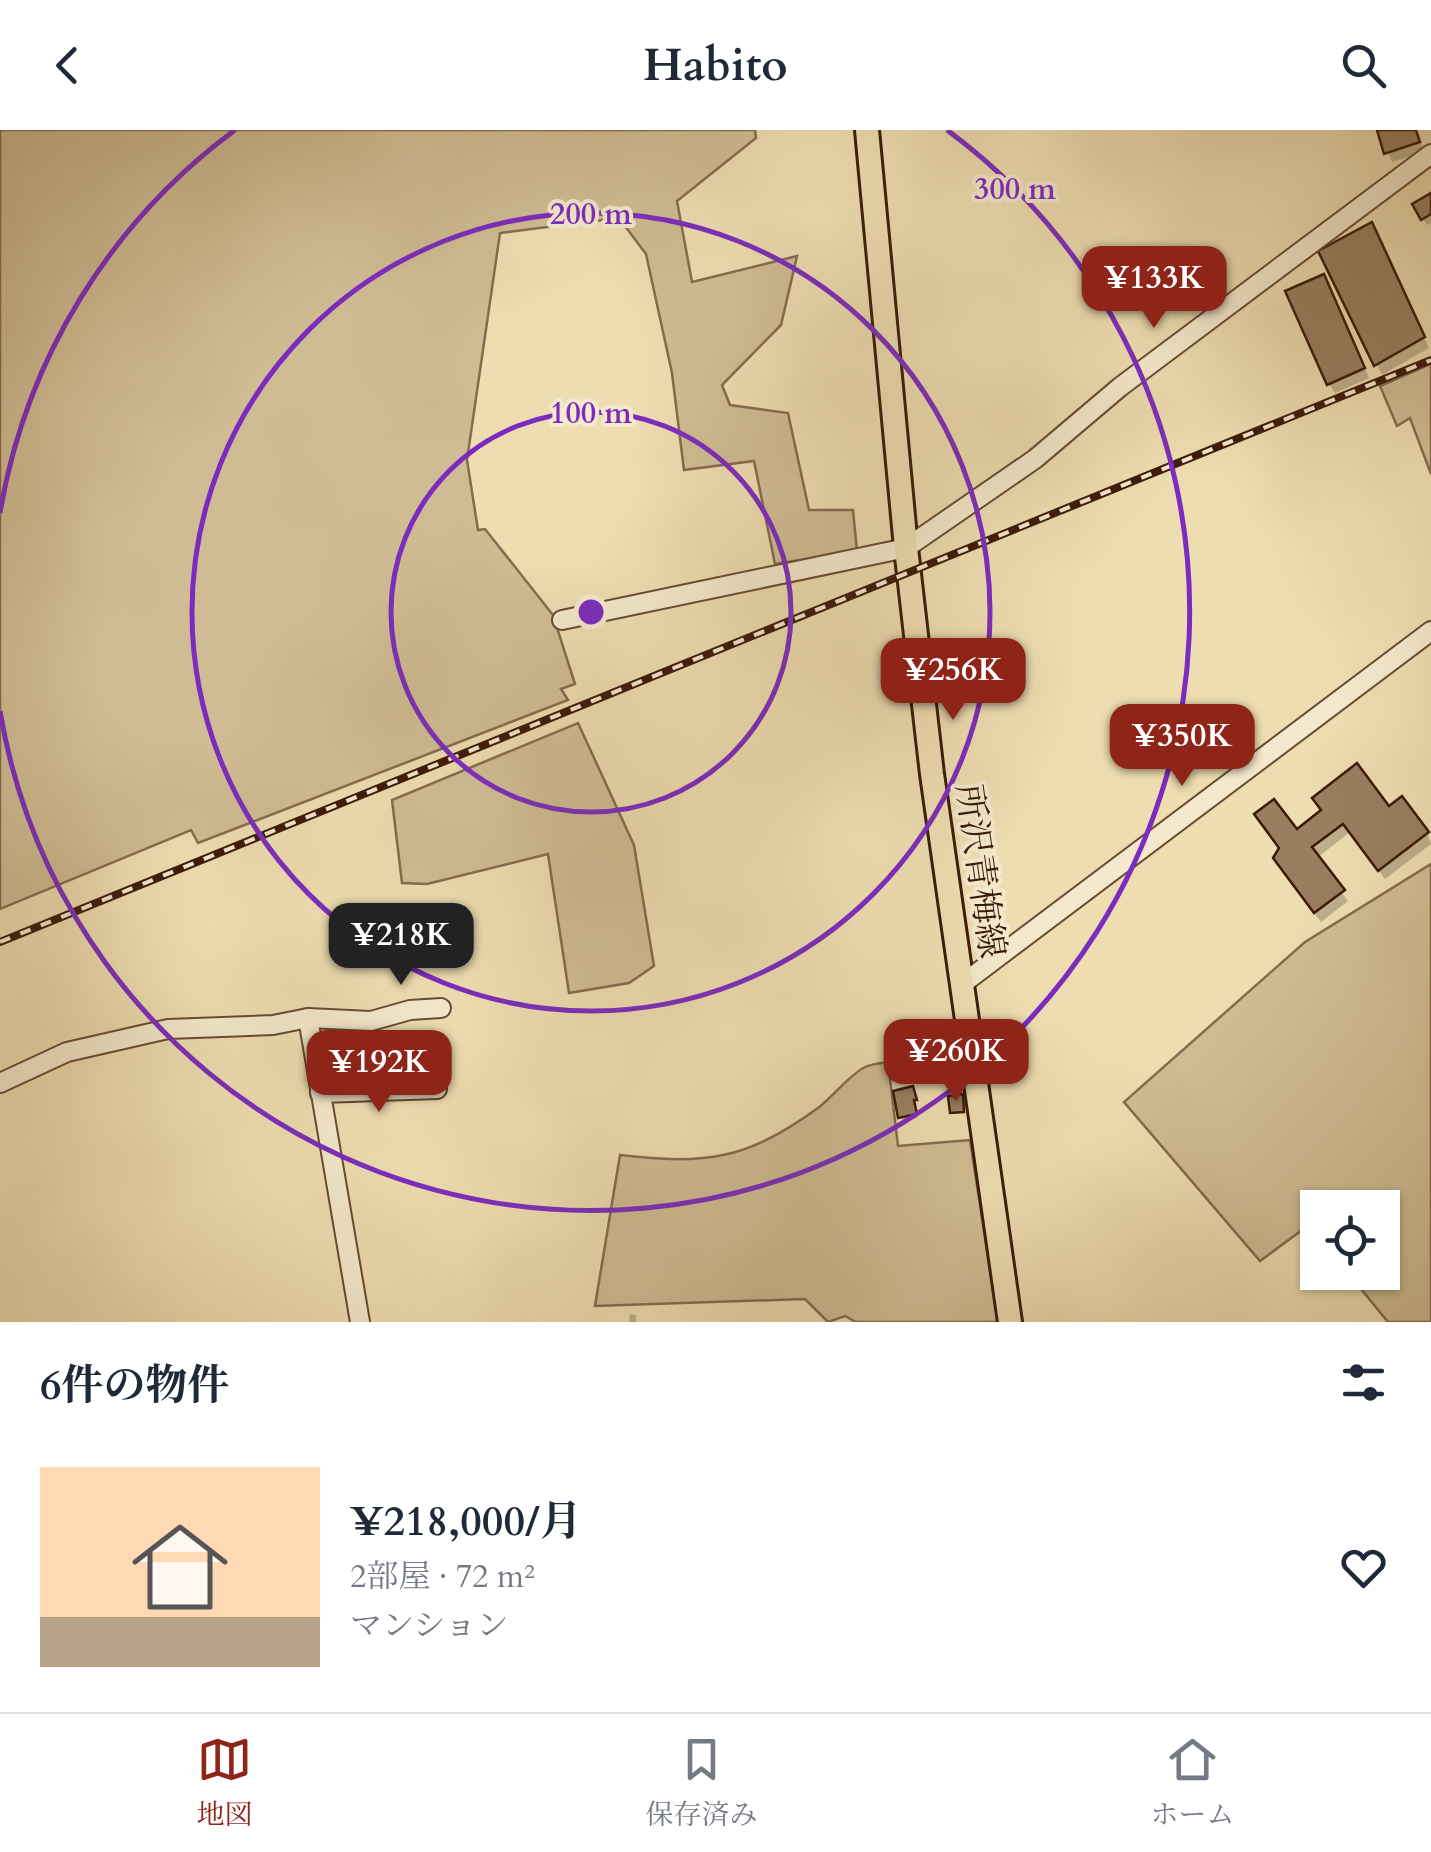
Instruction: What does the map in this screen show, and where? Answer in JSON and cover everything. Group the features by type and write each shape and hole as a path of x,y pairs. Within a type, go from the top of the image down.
{"main road":[{"name":"所沢青梅線","path":"867,130 906,548 961,985 1010,1322"}],"street":[{"path":"562,620 906,548 1035,459 1120,387 1431,154"},
{"path":"961,985 1431,631"},
{"path":"0,1083 67,1052 168,1029 272,1025 308,1018 371,1021 410,1010 441,1008"},
{"path":"308,1018 360,1322"},
{"path":"320,1093 437,1089"}],"shaded area":[{"path":"0,130 755,130 756,138 677,201 692,282 797,256 781,325 722,385 730,405 788,413 809,510 853,510 857,551 775,564 754,461 684,470 672,373 646,254 619,218 500,233 467,460 478,530 485,529 553,615 575,684 561,689 568,700 198,843 191,830 0,909"},
{"path":"1431,364 1431,474 1410,418 1397,426 1380,386"},
{"path":"578,723 634,845 654,966 629,983 569,993 548,854 427,884 402,883 392,800"},
{"path":"1431,864 1431,1322 1388,1322 1362,1290 1400,1290 1400,1190 1300,1190 1300,1232 1260,1261 1124,1102 1305,942"},
{"path":"888,1062 898,1146 970,1140 998,1322 856,1322 845,1316 828,1322 805,1299 595,1306 620,1155 701,1158 746,1148 769,1139 818,1108 865,1067"}],"building":[{"path":"1377,130 1416,130 1420,142 1384,154"},
{"path":"1431,193 1431,214 1421,220 1412,204"},
{"path":"1372,222 1425,337 1374,366 1318,251"},
{"path":"1324,274 1365,368 1327,385 1285,291"},
{"path":"1357,763 1389,806 1402,796 1429,832 1378,871 1343,824 1312,847 1345,890 1314,913 1273,858 1279,848 1254,814 1274,799 1297,829 1321,810 1312,798"},
{"path":"946,1049 950,1064 914,1072 913,1059"},
{"path":"913,1086 917,1114 898,1118 893,1091"},
{"path":"963,1094 964,1112 950,1113 948,1096"}],"railway":[{"path":"0,942 1431,360"}]}
